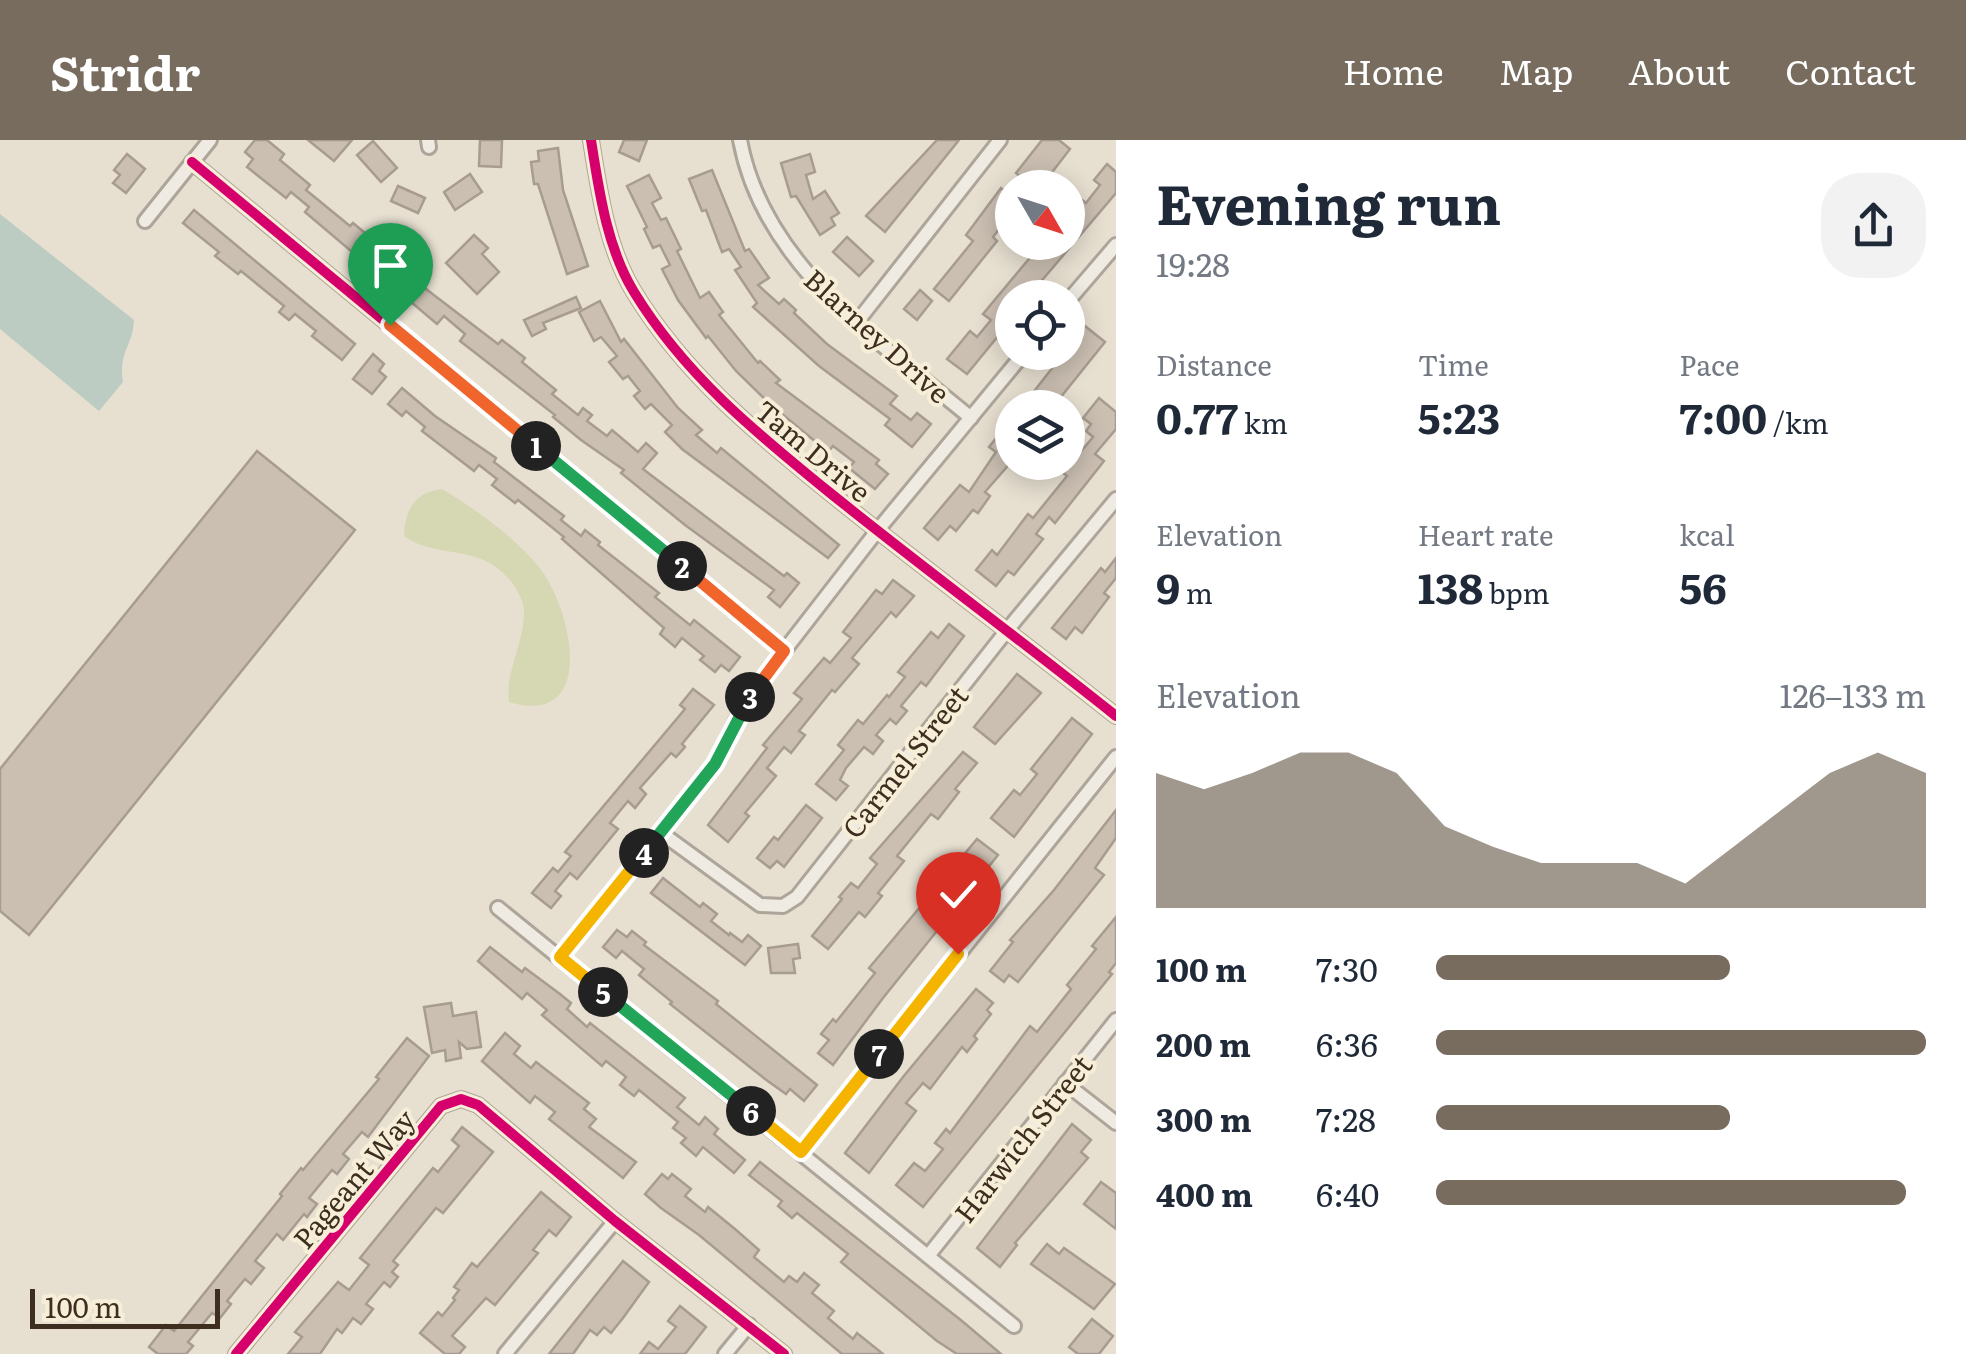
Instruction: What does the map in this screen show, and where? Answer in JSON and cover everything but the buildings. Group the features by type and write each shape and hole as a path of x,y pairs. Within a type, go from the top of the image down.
{"street":[{"path":"145,222 210,140"},
{"name":"Tam Drive","path":"591,140 602,210 632,289 678,357 744,422 877,531 1116,716"},
{"name":"Blarney Drive","path":"740,140 766,216 809,277 971,418"},
{"path":"858,322 1000,140"},
{"path":"192,162 784,651"},
{"path":"1085,281 1116,245"},
{"path":"560,957 715,764 739,715 784,651 1010,370"},
{"name":"Carmel Street","path":"660,832 760,905 784,906 797,897 1116,499"},
{"path":"801,1152 1116,757"},
{"path":"498,908 1014,1326"},
{"name":"Harwich Street","path":"928,1256 1116,1020"},
{"path":"1065,1084 1116,1123"},
{"name":"Pageant Way","path":"236,1354 441,1106 460,1099 478,1106 615,1221"},
{"path":"504,1354 615,1221 784,1354"},
{"path":"725,1354 748,1325"}],"green space":[{"path":"442,489 505,534 538,566 550,584 567,634 570,659 567,681 556,698 537,706 509,702 524,608 515,587 501,571 474,557 431,548 404,536 413,503"}],"shaded area":[{"path":"0,214 134,320 122,363 123,382 99,411 0,329"}],"cycle path":[{"path":"591,140 605,219 625,275 654,322 698,375 801,470 1116,716"},
{"path":"192,162 784,651"},
{"path":"236,1354 441,1106 461,1099 478,1105 615,1221 784,1354"}],"route":[{"path":"390,325 784,651 739,715 715,764 560,957 801,1152 958,954"}]}
